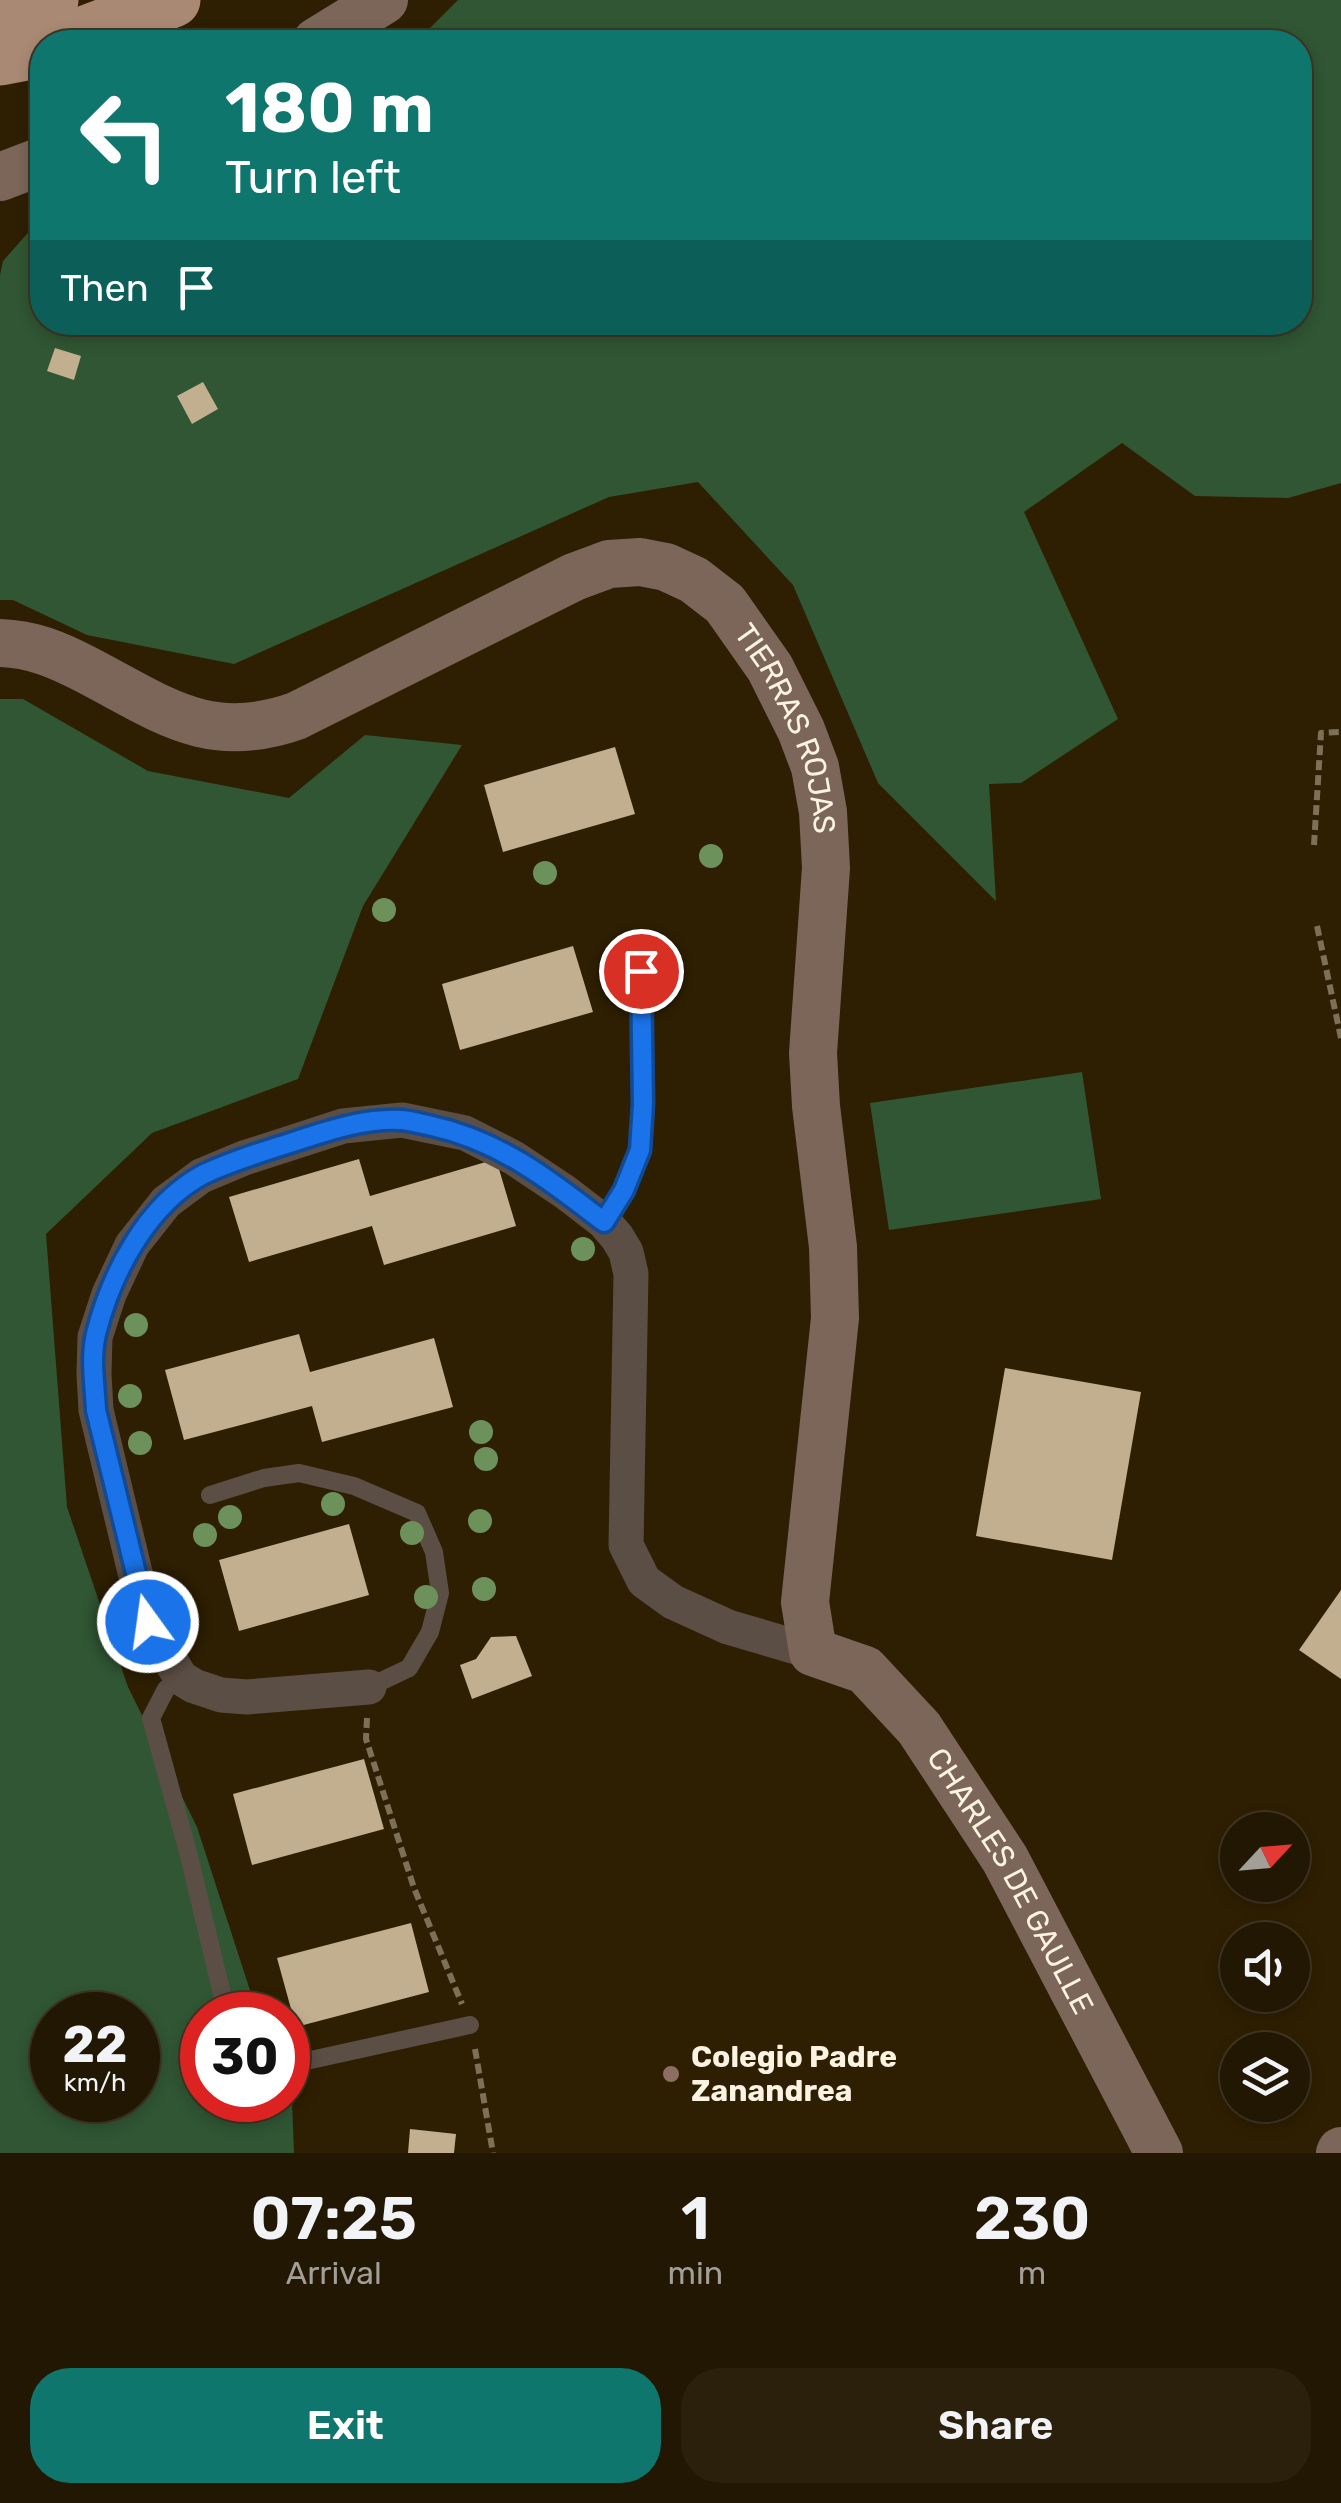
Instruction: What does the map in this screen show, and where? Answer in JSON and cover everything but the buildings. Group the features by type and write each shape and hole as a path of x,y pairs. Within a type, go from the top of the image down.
{"highway":[{"path":"0,10 51,0"},
{"path":"96,30 174,0"}],"street":[{"path":"335,30 384,0"},
{"path":"0,177 30,166"},
{"name":"TIERRAS ROJAS","path":"0,643 34,647 60,656 184,720 207,726 254,728 296,716 574,577 609,564 640,562 666,566 694,580 726,604 770,668 800,730 824,812 826,868 813,1053 833,1248 835,1318 804,1602 813,1652"},
{"path":"369,1687 221,1696 181,1678 148,1622 96,1410 95,1337 132,1245 166,1202 201,1176 343,1126 402,1120 466,1134 514,1158 604,1222 618,1237 631,1274 626,1545 644,1580 673,1602 728,1626 813,1652"},
{"name":"CHARLES DE GAULLE","path":"813,1652 864,1670 928,1742 1004,1859 1159,2153"}],"lane":[{"path":"604,1222 624,1190 640,1150 640,940"},
{"path":"210,1495 264,1478 299,1473 354,1486 417,1513 434,1552 440,1593 430,1632 409,1668 369,1687"},
{"path":"181,1678 166,1689 151,1718 222,1992"},
{"path":"310,2060 470,2025"}],"path":[{"path":"1314,845 1321,733 1341,732"},
{"path":"1317,926 1341,1038"},
{"path":"369,1687 366,1739 414,1888 470,2025 492,2153"}],"green space":[{"path":"458,0 1341,0 1341,483 1288,498 1195,496 1122,443 1024,512 1118,719 1021,783 989,784 996,901 878,783 793,585 698,482 609,497 234,664 87,635 13,600 0,600 3,261 30,231 30,335 1312,335 1312,30 428,30"},
{"path":"0,699 23,699 148,771 289,798 365,735 462,745 363,906 298,1079 152,1133 46,1234 67,1507 128,1687 197,1827 251,1992 180,1992 180,2122 293,2122 294,2153 0,2153"},
{"path":"1082,1072 1101,1199 889,1230 870,1103"}],"place":[{"name":"Colegio Padre Zanandrea","path":"671,2074"}],"route":[{"path":"148,1622 96,1410 94,1374 95,1337 132,1245 166,1202 201,1176 343,1126 402,1120 466,1134 514,1158 604,1222 624,1190 640,1150 641,971"}]}
